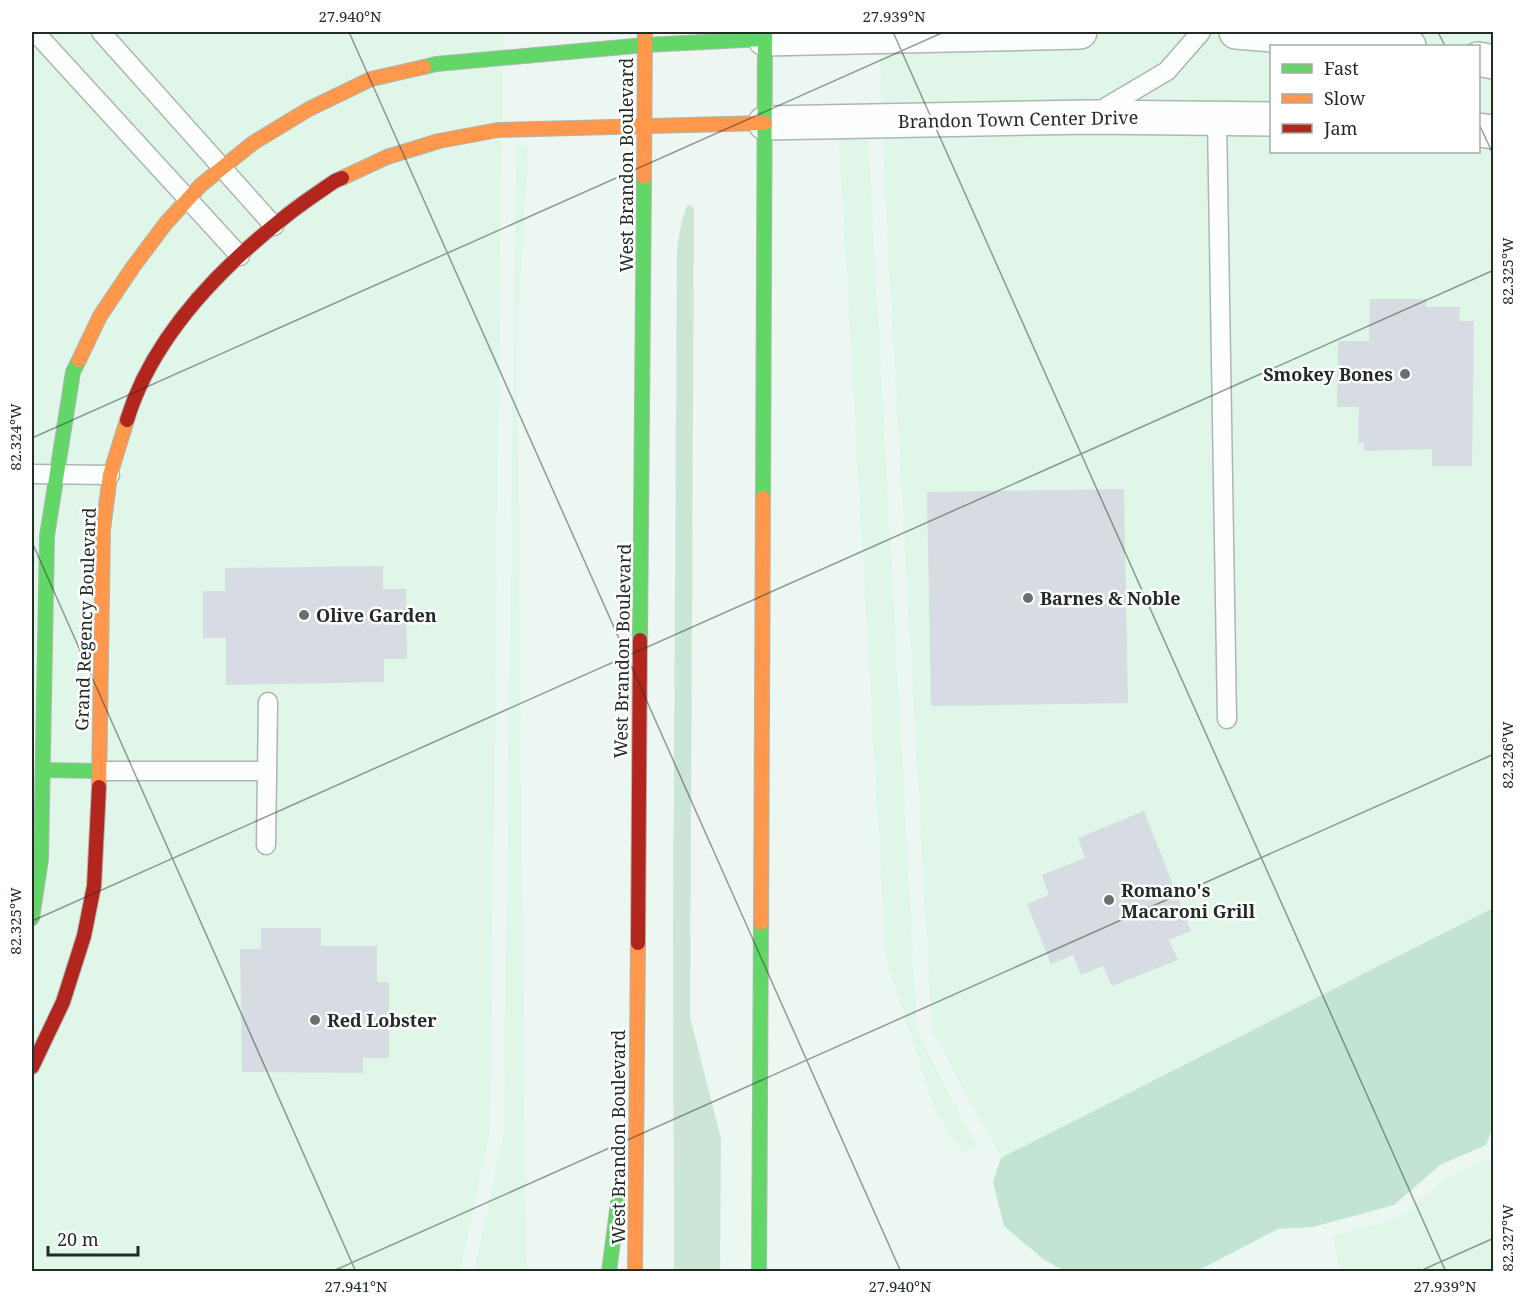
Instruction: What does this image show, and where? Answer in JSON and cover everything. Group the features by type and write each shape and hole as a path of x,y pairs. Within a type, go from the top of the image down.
{"main road":[{"name":"Grand Regency Boulevard","path":"32,918 41,859 47,536 74,372 100,316 166,223 201,184 253,143 309,109 371,79 436,63 645,38 765,35"},
{"path":"759,1272 765,35"},
{"name":"West Brandon Boulevard","path":"635,1272 645,38"},
{"name":"Grand Regency Boulevard","path":"32,1067 63,1002 84,936 94,886 99,771 102,530 110,475 128,416 148,368 179,323 215,280 253,243 288,214 336,181 387,158 440,141 498,130 765,123"},
{"path":"42,770 99,771"},
{"path":"622,1169 636,1056"},
{"path":"609,1272 619,1192"},
{"path":"760,1234 771,1272"}],"street":[{"path":"765,35 1080,32"},
{"path":"1236,32 1397,45"},
{"name":"Brandon Town Center Drive","path":"765,123 1090,117 1270,120"}],"lane":[{"path":"36,32 240,256"},
{"path":"101,32 274,226"},
{"path":"1090,117 1167,71 1201,32"},
{"path":"1217,119 1227,719"},
{"path":"32,474 110,475"},
{"path":"266,845 268,702"},
{"path":"99,771 267,771"}],"shaded area":[{"path":"32,32 503,32 490,1131 460,1271 32,1271"},
{"path":"879,32 1493,32 1493,908 1001,1158 932,1031 884,172"},
{"path":"839,137 868,137 917,1033 977,1146 963,1153 937,1115 886,961"},
{"path":"516,146 528,146 517,351 526,1271 474,1272 504,1133"},
{"path":"690,205 694,209 690,1017 721,1139 720,1272 674,1271 673,928 677,250 683,217 687,206"},
{"path":"1493,908 1493,1126 1486,1145 1440,1165 1394,1205 1313,1227 1278,1229 1195,1272 1065,1271 1043,1259 1004,1226 993,1182 1001,1158"},
{"path":"1493,1156 1493,1271 1340,1271 1333,1236 1401,1217 1447,1177"}],"building":[{"name":"Smokey Bones","path":"1370,299 1426,299 1426,307 1460,307 1459,321 1474,321 1472,466 1432,466 1432,449 1364,451 1364,443 1358,443 1359,407 1337,407 1338,341 1369,341"},
{"name":"Barnes & Noble","path":"1124,489 1128,703 931,706 927,492"},
{"name":"Olive Garden","path":"383,566 383,589 406,589 407,659 384,659 384,682 226,685 226,638 203,638 203,591 225,591 225,568"},
{"name":"Romano's Macaroni Grill","path":"1144,811 1191,931 1169,940 1178,960 1112,986 1103,966 1081,975 1073,955 1051,964 1027,904 1049,895 1042,875 1085,858 1078,838"},
{"name":"Red Lobster","path":"261,928 321,928 321,946 377,946 377,982 389,982 389,1058 363,1058 363,1073 242,1072 240,949 261,949"}],"traffic: fast":[{"path":"763,498 765,32"},
{"path":"424,67 645,45 765,39"},
{"path":"640,640 644,177"},
{"path":"32,918 41,859 47,536 73,372 79,360"},
{"path":"43,770 99,771"},
{"path":"759,1272 761,923"},
{"path":"609,1272 618,1203"}],"traffic: slow":[{"path":"644,177 645,32"},
{"path":"79,360 100,316 133,267 166,223 201,185 253,143 309,109 371,79 424,67"},
{"path":"342,178 387,157 439,141 498,130 765,123"},
{"path":"99,787 103,530 110,475 127,420"},
{"path":"761,923 763,498"},
{"path":"635,1272 638,943"}],"traffic: jam":[{"path":"127,420 138,390 153,361 171,333 213,282 261,236 304,202 342,178"},
{"path":"638,943 640,640"},
{"path":"32,1067 63,1002 84,936 94,886 99,787"}],"place":[{"name":"Smokey Bones","path":"1405,374"},
{"name":"Barnes & Noble","path":"1028,598"},
{"name":"Olive Garden","path":"304,615"},
{"name":"Romano's Macaroni Grill","path":"1109,900"},
{"name":"Red Lobster","path":"315,1020"}]}
